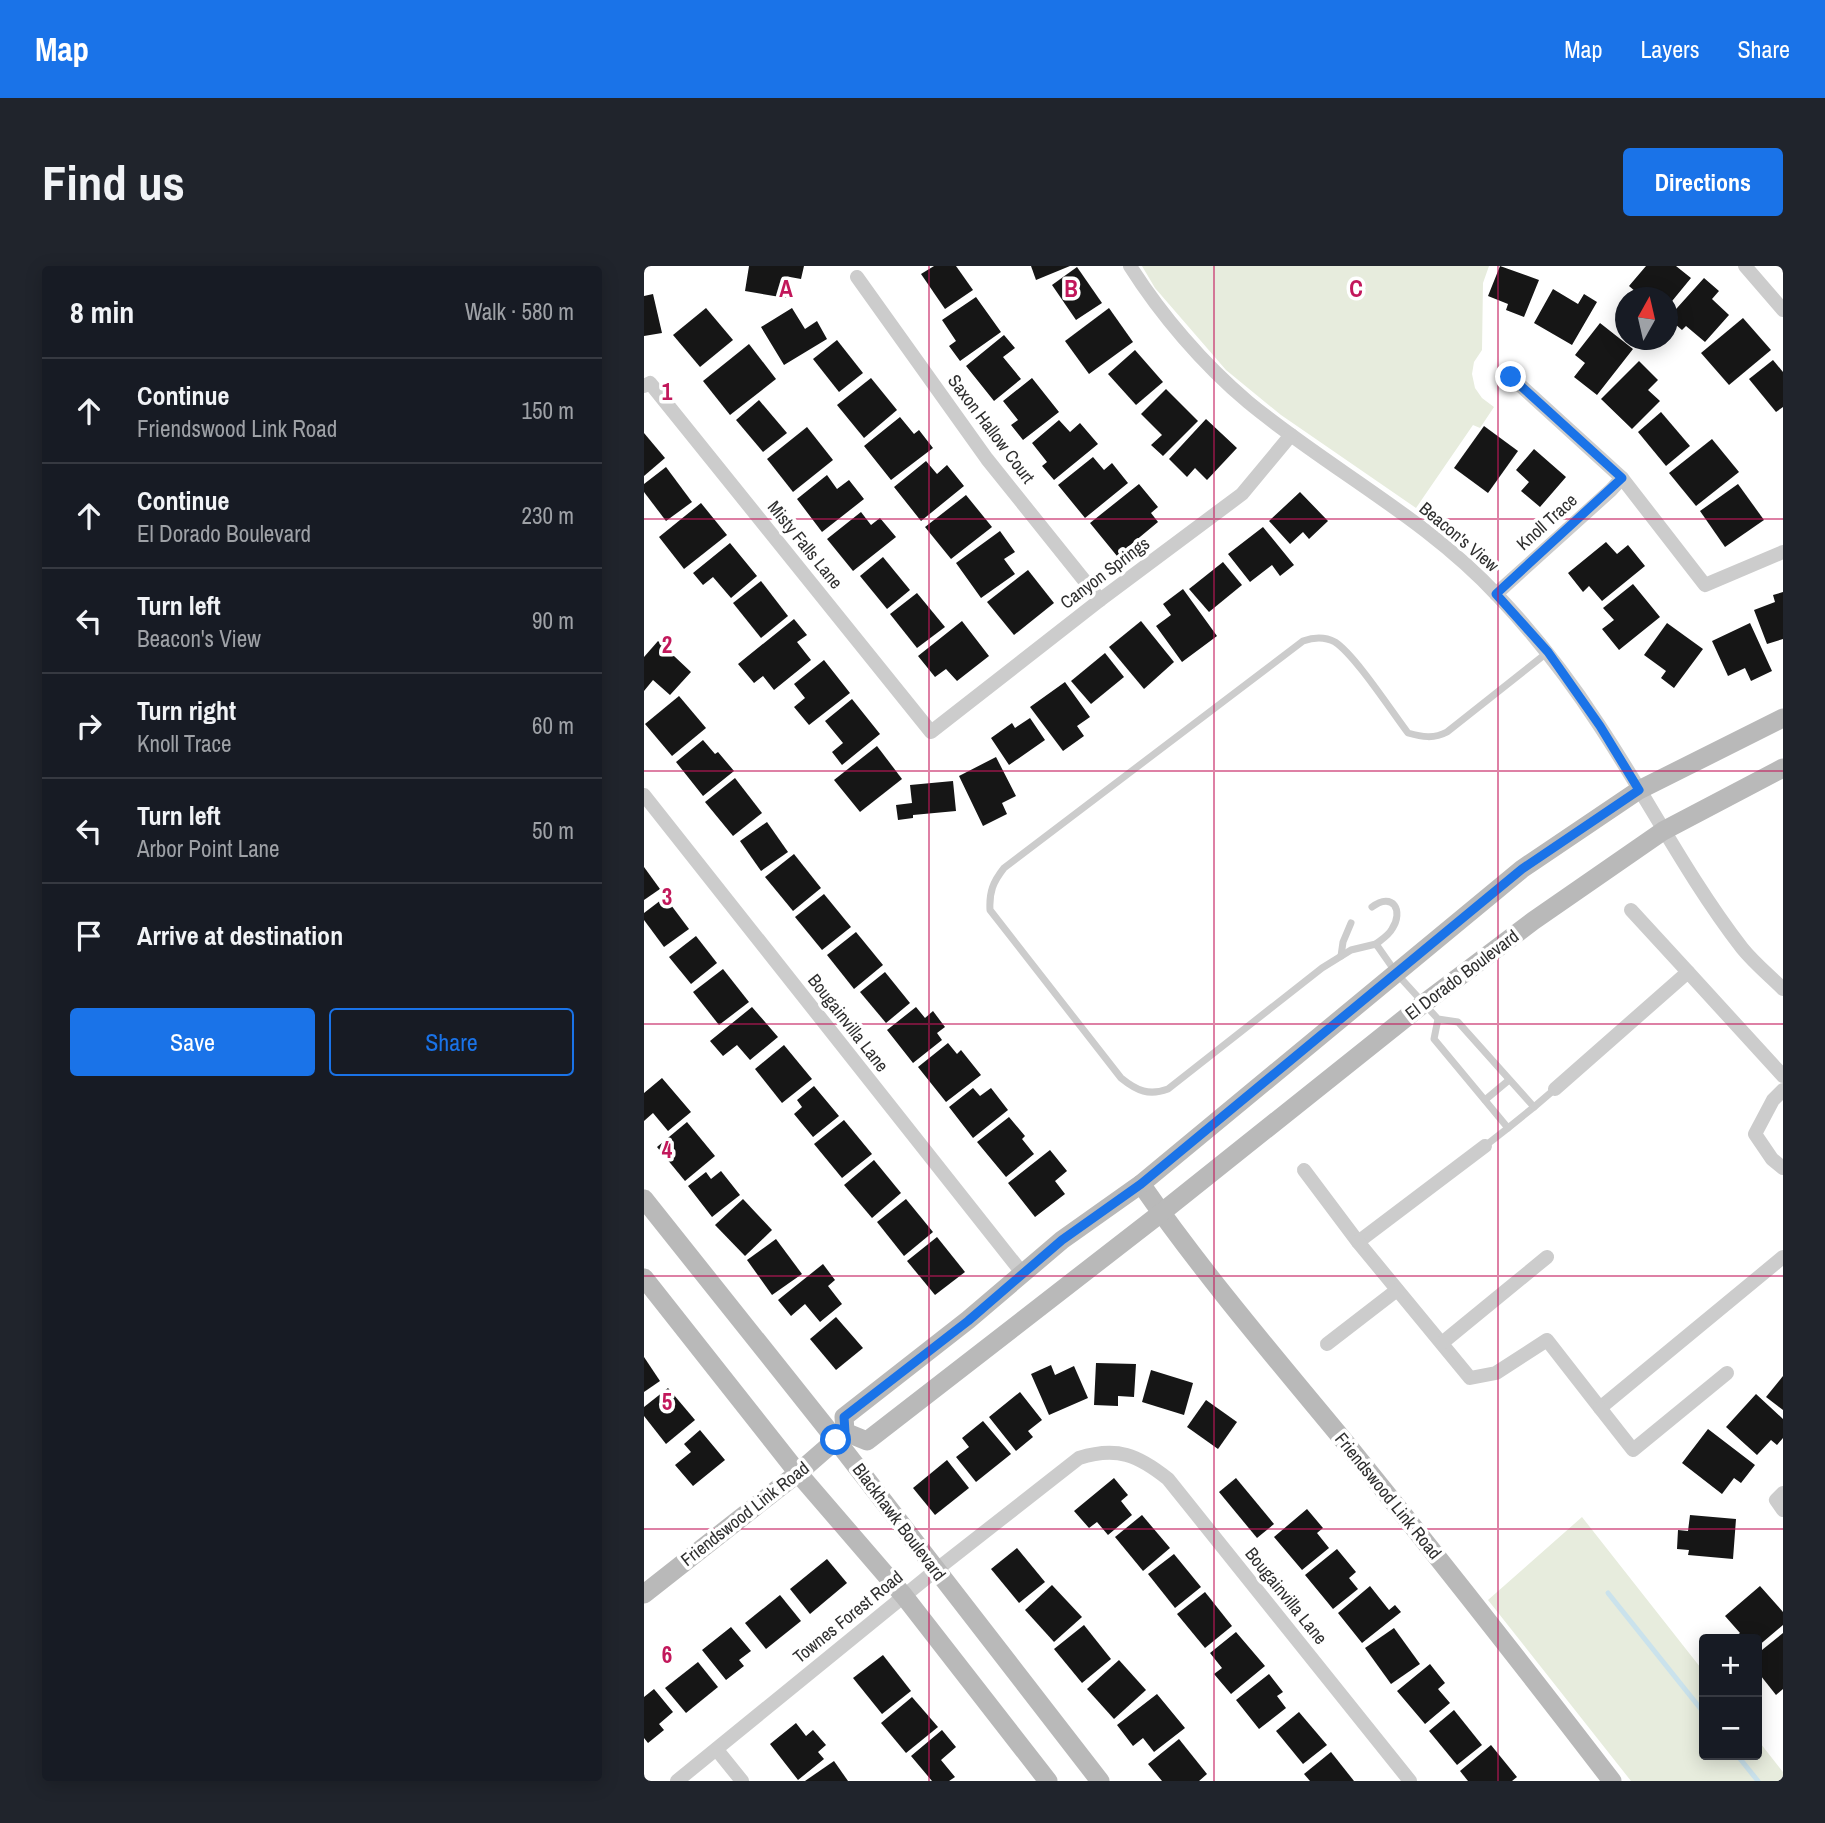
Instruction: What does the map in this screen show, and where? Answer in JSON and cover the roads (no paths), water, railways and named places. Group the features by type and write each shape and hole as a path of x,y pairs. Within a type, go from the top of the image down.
{"main road":[{"path":"1141,1184 1522,869 1639,790 1783,718"},
{"name":"El Dorado Boulevard","path":"1161,1213 1423,1004 1578,888 1664,831 1783,768"},
{"name":"Friendswood Link Road","path":"644,1594 841,1436 844,1417 968,1321 1062,1240 1141,1184 1161,1213 1474,1601 1612,1781"},
{"name":"Blackhawk Boulevard","path":"648,1211 841,1436 936,1570 1100,1781"},
{"path":"841,1436 867,1441 1161,1213"},
{"path":"644,1278 798,1473 904,1596 1048,1781"}],"street":[{"name":"Beacon's View","path":"1130,266 1147,293 1202,357 1246,400 1443,545 1496,594 1548,652 1600,726 1664,831 1743,950 1783,989"},
{"path":"1745,266 1783,310"},
{"name":"Saxon Hallow Court","path":"857,277 987,459 1100,600"},
{"path":"1511,377 1622,478 1706,585 1783,552"},
{"name":"Misty Falls Lane","path":"647,384 931,732"},
{"name":"Canyon Springs","path":"931,732 1100,600 1242,494 1291,435"},
{"name":"Knoll Trace","path":"1496,594 1622,478"},
{"name":"Bougainvilla Lane","path":"644,795 1023,1274"},
{"path":"1631,910 1783,1076"},
{"path":"1555,1089 1688,972"},
{"path":"1783,1090 1773,1100 1755,1134 1772,1159 1783,1168"},
{"path":"1358,1242 1485,1146"},
{"path":"1304,1170 1358,1242 1471,1378 1496,1373 1546,1340 1633,1450 1727,1373"},
{"path":"1442,1343 1547,1257"},
{"path":"1600,1408 1783,1258"},
{"path":"1327,1344 1397,1290"},
{"name":"Townes Forest Road","path":"677,1781 936,1570 1079,1458 1099,1451 1119,1452"},
{"name":"Bougainvilla Lane","path":"1119,1452 1146,1462 1168,1479 1410,1781"},
{"path":"1783,1493 1776,1500 1783,1510"},
{"path":"717,1750 742,1781"}],"lane":[{"path":"1372,906 1387,900 1393,903 1397,910 1397,919 1392,930 1376,944 1350,950 1322,968 1168,1089 1157,1093 1144,1092 1121,1078 990,910 989,896 993,882 1004,867 1303,641 1314,637 1326,638 1345,650 1409,733 1423,737 1439,736 1447,732 1548,652"},
{"path":"1341,956 1343,942 1351,923"},
{"path":"1376,944 1423,1004 1438,1019 1458,1022 1534,1107"},
{"path":"1438,1019 1434,1039 1508,1128"},
{"path":"1485,1100 1509,1080"},
{"path":"1485,1146 1555,1089"}],"waterway":[{"path":"1608,1593 1699,1707"},
{"path":"1741,1760 1758,1781"}]}
